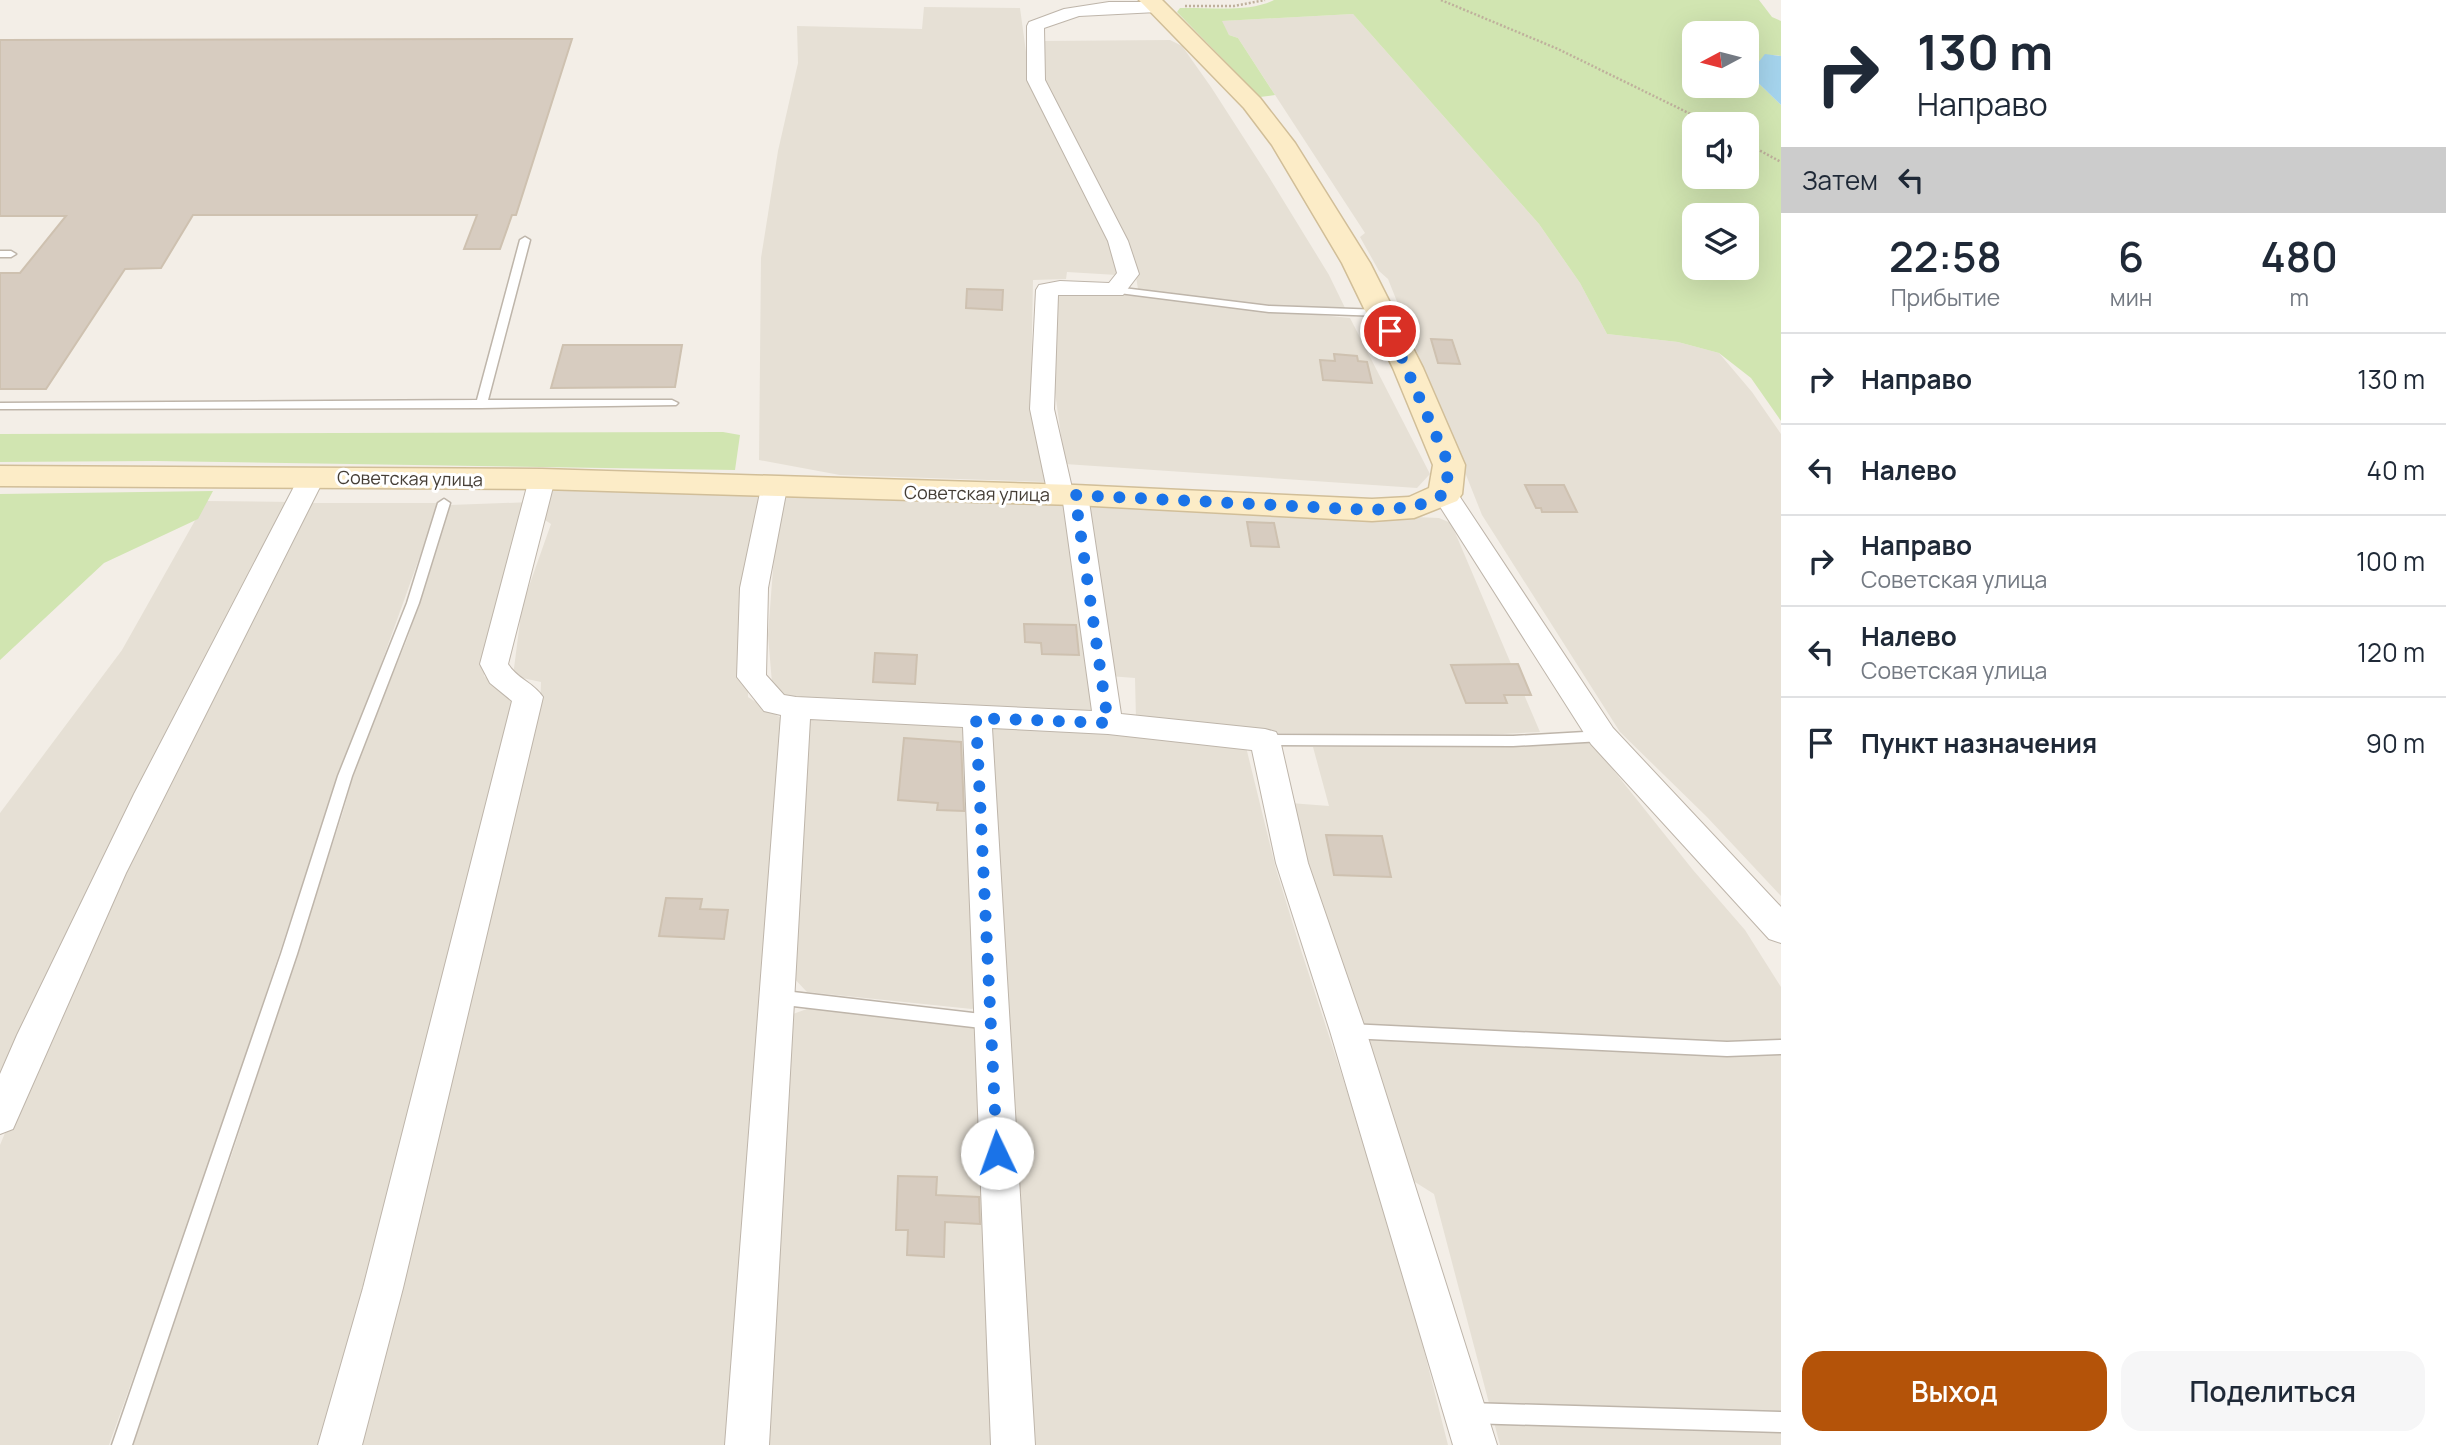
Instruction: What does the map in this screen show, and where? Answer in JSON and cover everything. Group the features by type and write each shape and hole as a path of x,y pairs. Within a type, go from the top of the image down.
{"street":[{"path":"1061,0 1092,7"},
{"path":"1108,723 1068,495 1042,409 1047,290 1115,290 1128,274 1118,241 1036,80 1035,26 1055,16 1092,7 1153,3 1252,103 1283,143 1356,263 1413,380 1449,465 1445,494 1602,736 1781,929"},
{"name":"Советская улица","path":"0,476 542,479 1068,495 1372,510 1414,507 1445,494"},
{"path":"0,1117 35,1032 103,889 312,477"},
{"path":"340,1445 383,1288 528,697 500,676 494,664 542,479"},
{"path":"774,488 754,587 751,677 774,703 796,708 1108,723 1265,740 1293,863 1348,1031 1475,1445"},
{"path":"747,1445 796,708"},
{"path":"976,718 1013,1445"}],"lane":[{"path":"481,405 525,240"},
{"path":"1115,290 1269,309 1381,313"},
{"path":"0,406 672,403"},
{"path":"122,1445 289,954 345,776 412,603 444,503"},
{"path":"1265,740 1513,741 1602,736"},
{"path":"776,997 990,1022"},
{"path":"1348,1031 1727,1049 1781,1047"},
{"path":"1467,1413 1781,1422"}],"path":[{"path":"1153,3 1234,6 1265,0"},
{"path":"1441,0 1558,49 1687,112"},
{"path":"1759,150 1781,162"}],"shaded area":[{"path":"924,7 1020,8 1026,52 1037,90 1112,242 1117,275 1067,272 1066,279 1033,280 1031,386 1045,482 840,475 759,460 761,258 778,151 798,63 797,26 922,29"},
{"path":"1353,14 1539,224 1580,283 1607,334 1678,342 1719,353 1752,392 1781,434 1781,896 1707,817 1620,732 1482,515 1388,279 1379,271 1360,237 1365,233 1238,38 1229,35 1221,21"},
{"path":"1170,40 1182,46 1211,87 1329,275 1346,310 1258,304 1138,289 1134,265 1109,208 1045,80 1042,41"},
{"path":"1053,295 1125,295 1350,318 1430,474 1417,488 1065,464 1053,378"},
{"path":"555,486 763,492 747,645 748,697 781,718 782,730 748,1137 729,1445 360,1445 540,708 541,682 513,676 522,606 551,524 542,518"},
{"path":"785,495 1067,502 1099,717 784,700 772,683 768,635 774,556"},
{"path":"206,501 293,502 0,1096 0,813 122,650"},
{"path":"532,502 484,676 520,703 326,1445 131,1445 233,1151 357,762 408,637 450,505"},
{"path":"309,503 439,503 306,873 203,1183 109,1445 0,1445 0,1145 69,978"},
{"path":"1083,503 1439,518 1451,523 1540,732 1464,736 1252,733 1136,720 1135,678 1109,676"},
{"path":"816,717 970,724 983,1003 972,1009 807,992 791,975 803,725"},
{"path":"983,723 1100,729 1246,747 1276,869 1397,1244 1448,1445 1025,1445"},
{"path":"1591,742 1693,870 1745,930 1781,987 1781,1445 1500,1445 1434,1194 1407,1177 1349,1008 1290,803 1329,806 1313,747"},
{"path":"815,1006 979,1027 1002,1445 766,1445 779,1187 793,1014"}],"green space":[{"path":"1274,0 1759,0 1772,17 1781,21 1781,56 1774,55 1759,66 1759,21 1682,21 1682,98 1759,98 1759,84 1781,105 1781,421 1751,378 1719,353 1678,342 1607,334 1580,283 1539,224 1353,14 1222,21 1229,35 1238,38 1275,95 1260,97 1177,12 1180,8 1252,7"},
{"path":"723,432 740,435 735,470 155,461 0,462 0,434"},
{"path":"213,491 198,519 104,563 0,660 0,494"}],"water":[{"path":"1765,54 1781,56 1781,105 1759,84 1759,62"}],"building":[{"path":"572,39 516,215 512,215 500,249 464,249 477,215 193,215 161,268 125,269 46,389 0,389 0,273 20,273 66,216 0,216 0,40"},
{"path":"967,289 1003,290 1002,310 966,308"},
{"path":"1431,339 1452,340 1460,364 1438,363"},
{"path":"563,345 682,345 675,387 551,388"},
{"path":"1334,354 1357,356 1358,361 1367,362 1372,383 1323,380 1320,360 1335,361"},
{"path":"1525,485 1564,485 1577,512 1542,512 1541,508 1536,508"},
{"path":"1247,522 1274,523 1279,547 1251,546"},
{"path":"1024,624 1076,625 1079,655 1042,654 1041,643 1025,642"},
{"path":"875,653 917,655 915,684 873,682"},
{"path":"1518,664 1531,695 1504,695 1507,703 1466,703 1451,665"},
{"path":"904,738 961,742 964,811 937,810 938,803 898,800"},
{"path":"1326,835 1382,836 1391,877 1334,875"},
{"path":"666,898 702,899 700,909 728,910 724,939 659,936"},
{"path":"898,1176 937,1177 936,1195 979,1197 980,1224 945,1222 944,1257 907,1255 908,1230 896,1230"}],"route":[{"path":"997,1153 976,718 1108,723 1075,495 1372,510 1414,507 1445,494 1449,465 1390,331"}]}
